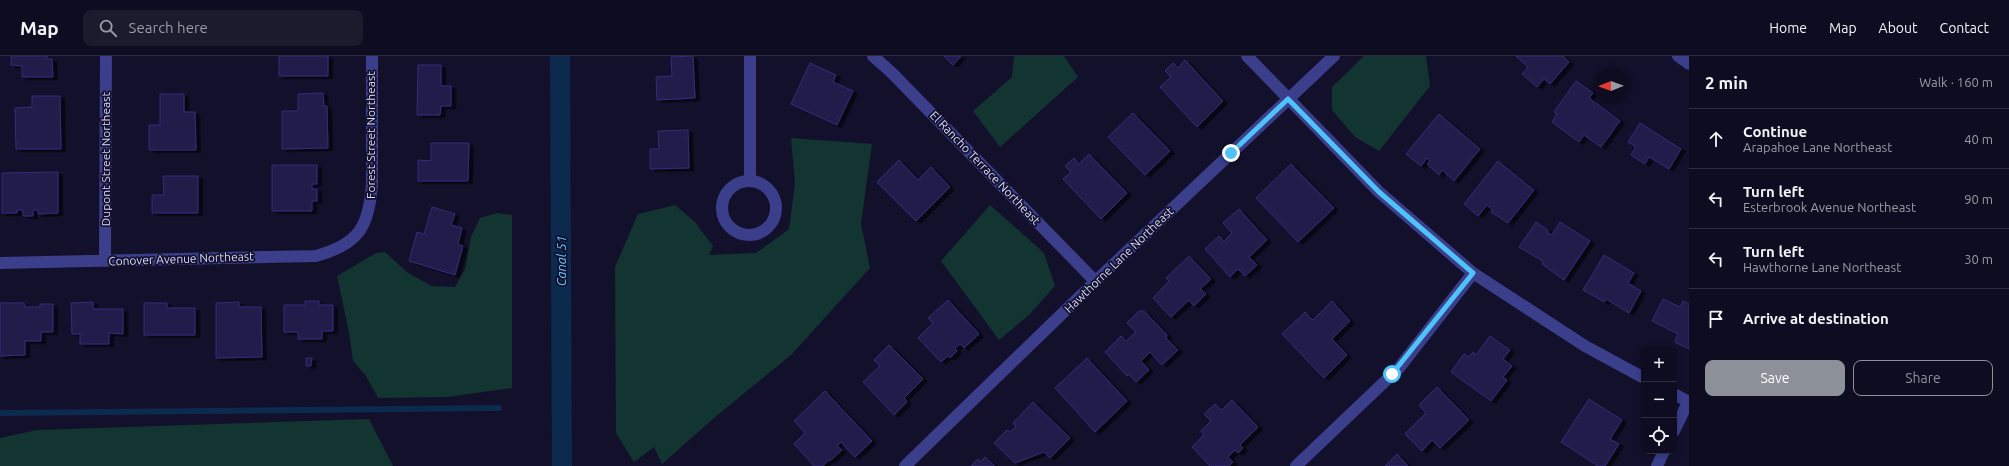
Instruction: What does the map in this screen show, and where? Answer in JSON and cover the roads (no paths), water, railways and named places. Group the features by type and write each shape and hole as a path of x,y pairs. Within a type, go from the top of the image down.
{"street":[{"name":"Dupont Street Northeast","path":"105,261 106,56"},
{"name":"Forest Street Northeast","path":"357,235 365,223 371,198 372,56"},
{"path":"750,56 750,180"},
{"name":"El Rancho Terrace Northeast","path":"873,56 891,72 1096,282"},
{"path":"1247,56 1379,192 1473,273 1585,346 1641,376"},
{"name":"Hawthorne Lane Northeast","path":"905,466 1334,56"},
{"path":"1678,56 1689,64"},
{"path":"750,180 759,182 772,193 776,209 775,217 765,231 748,236 738,234 728,224 722,212 722,202 726,193 732,186 750,180"},
{"name":"Conover Avenue Northeast","path":"0,263 316,256 345,246 357,235"},
{"path":"1296,466 1399,368 1473,273"},
{"path":"1677,396 1688,402 1677,425"},
{"path":"1657,466 1663,454"}],"waterway":[{"name":"Canal 51","path":"560,56 562,466"},
{"path":"0,413 499,408"}]}
